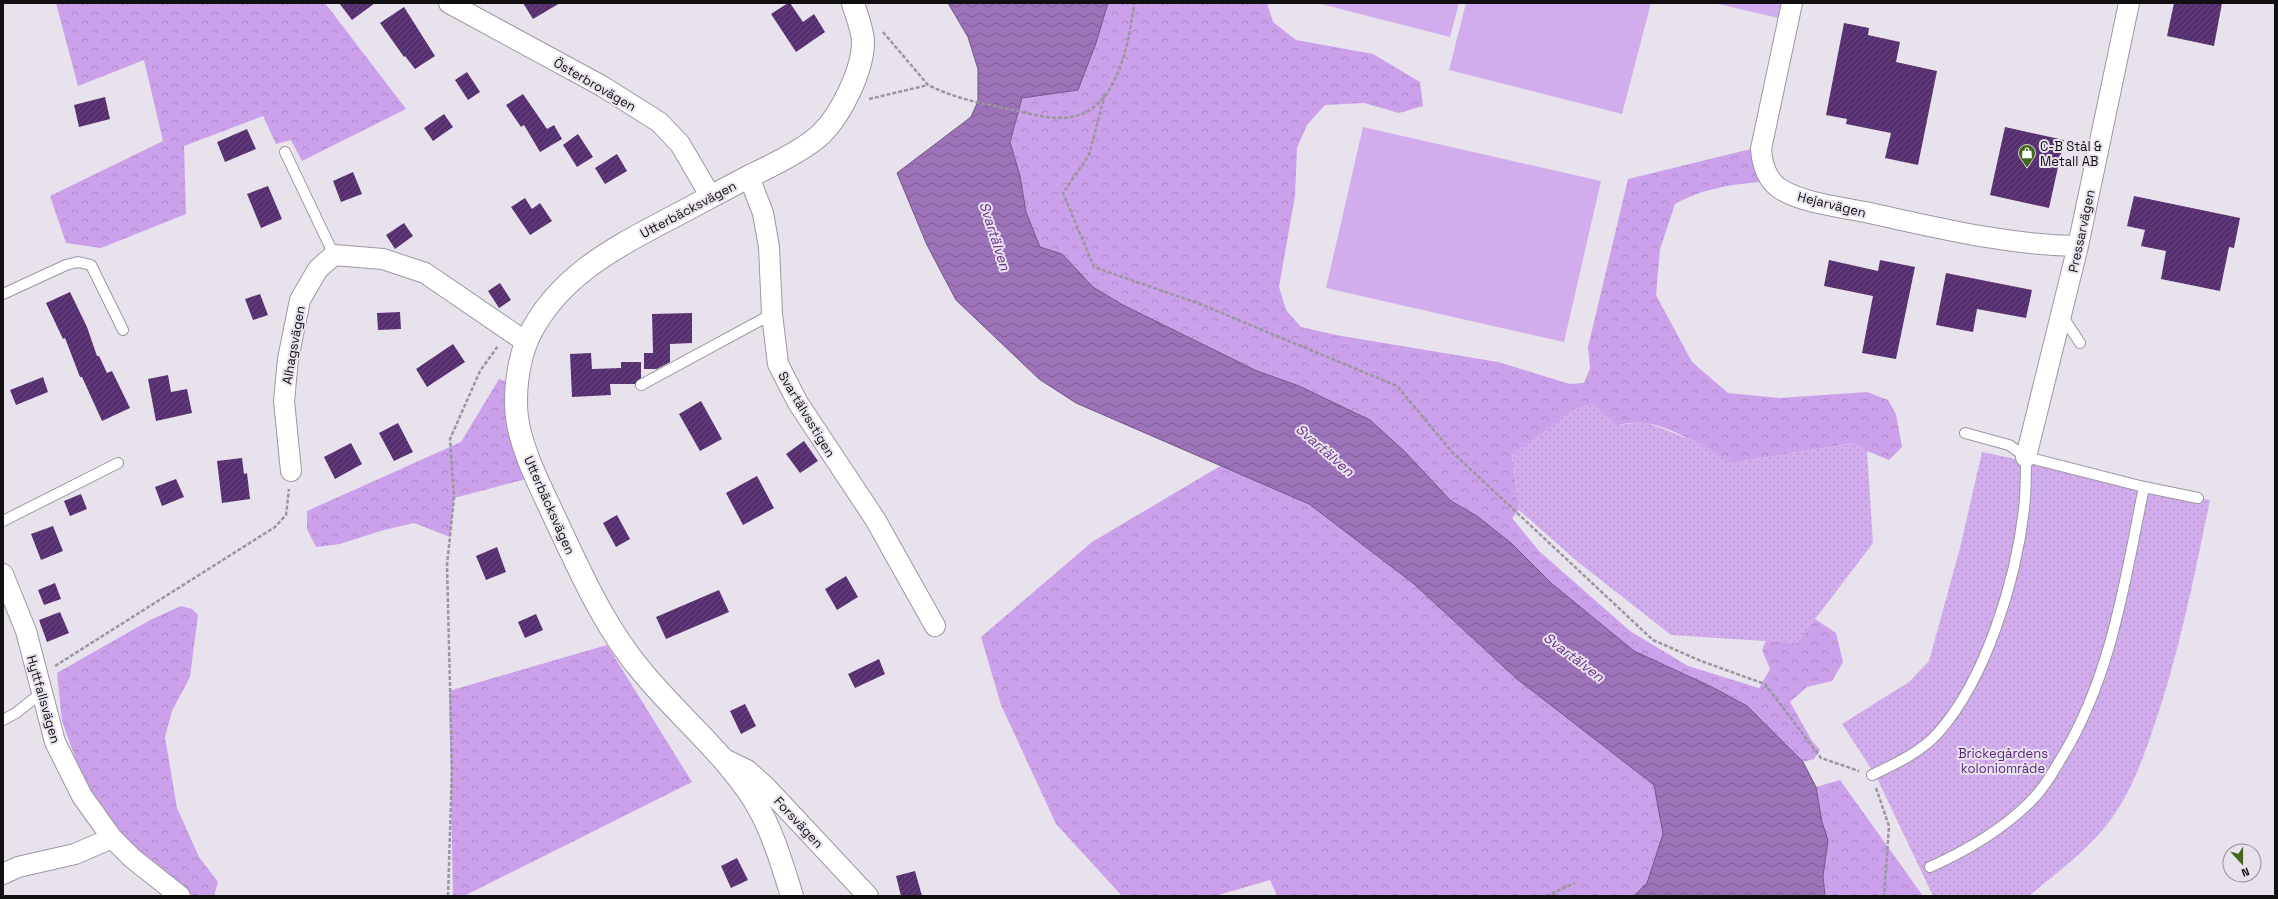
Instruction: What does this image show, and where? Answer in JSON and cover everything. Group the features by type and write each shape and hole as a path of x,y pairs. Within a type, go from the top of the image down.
{"street":[{"name":"Österbrovägen","path":"449,3 602,86 659,122 680,144 712,196"},
{"name":"Utterbäcksvägen","path":"792,896 780,857 756,803 734,771 643,673 609,625 576,562 531,465 517,418 518,336 535,324 561,289 584,268 611,250 778,162 821,134 851,92 860,62 864,40 853,3"},
{"name":"Hejarvägen","path":"1792,3 1760,149 1762,164 1770,178 1782,190 1813,201 1983,237 2055,246 2078,246"},
{"name":"Pressarvägen","path":"2026,457 2078,246 2129,3"},
{"name":"Svartälvsstigen","path":"749,177 763,213 769,247 772,314 778,364 798,403 875,519 935,626"},
{"path":"334,255 383,259 425,274 518,336"},
{"name":"Alhagsvägen","path":"291,471 284,401 290,351 300,300 318,269 334,255"},
{"name":"Hyttfallsvägen","path":"3,574 26,631 55,742 82,796 112,838 132,858 180,896"},
{"name":"Forsvägen","path":"722,758 747,770 766,787 868,896"},
{"path":"3,874 18,867 75,854 112,838"}],"lane":[{"path":"285,152 334,255"},
{"path":"3,294 66,265 78,262 91,265 123,330"},
{"path":"641,385 772,314"},
{"path":"2061,314 2080,343"},
{"path":"1965,433 2009,445 2026,457 2144,487 2198,498"},
{"path":"1872,775 1914,752 1938,734 1959,705 1986,654 2005,600 2019,539 2024,508 2026,457"},
{"path":"3,521 118,463"},
{"path":"1930,867 1965,851 2001,828 2030,803 2049,779 2075,735 2105,663 2118,615 2144,487"},
{"path":"3,720 16,713 39,685"}],"path":[{"path":"1134,3 1126,49 1104,94 1089,155 1063,193 1094,267 1200,304 1398,386 1452,452 1653,640 1701,661 1765,684 1821,758 1872,775 1889,826 1884,896"},
{"path":"881,30 928,85 958,96 1025,113 1063,117 1081,114 1090,109 1104,94"},
{"path":"842,105 928,85"},
{"path":"448,896 452,767 447,565 454,498 450,439 480,371 518,336"},
{"path":"39,685 275,528 286,515 291,471"},
{"path":"1546,896 1576,883"}],"green space":[{"path":"56,3 325,3 406,109 302,161 291,140 276,144 263,116 184,146 186,214 101,248 66,243 50,196 163,141 144,60 78,86"},
{"path":"1108,3 1267,3 1273,22 1296,40 1373,54 1420,82 1423,106 1399,113 1364,103 1325,105 1307,125 1297,148 1295,196 1279,287 1286,310 1301,327 1336,335 1498,362 1570,384 1584,383 1590,368 1588,347 1628,179 1751,149 1761,182 1716,188 1675,204 1660,249 1656,295 1692,362 1728,393 1780,398 1867,392 1888,400 1896,414 1902,447 1889,460 1867,451 1854,443 1731,463 1701,445 1668,429 1646,423 1618,425 1580,434 1512,455 1519,510 1512,518 1539,551 1630,631 1688,666 1759,688 1770,669 1762,650 1766,641 1797,643 1815,619 1836,633 1843,662 1832,681 1807,687 1790,702 1812,741 1820,750 1814,759 1803,762 1747,706 1712,687 1634,651 1551,583 1511,543 1477,516 1451,501 1370,420 1299,386 1257,371 1121,304 1093,287 1062,254 1040,247 1026,212 1020,176 1010,142 1022,98 1078,90 1096,43"},
{"path":"1317,3 1459,3 1450,37"},
{"path":"1466,3 1651,3 1622,114 1449,70"},
{"path":"1714,3 1782,3 1778,18"},
{"path":"1363,127 1601,181 1564,342 1326,288"},
{"path":"499,379 515,385 534,477 454,498 450,537 414,523 384,530 340,544 316,547 307,529 307,511 461,442"},
{"path":"1592,403 1617,425 1645,422 1702,444 1731,463 1854,443 1867,451 1873,543 1797,643 1671,635 1578,562 1519,510 1512,455 1574,409"},
{"name":"Brickegårdens koloniområde","path":"1982,452 2210,500 2171,673 2149,740 2136,773 2126,795 2114,815 2096,838 2029,896 1933,896 1876,776 1842,724 1909,682 1929,661 1960,548"},
{"path":"1222,465 1309,504 1413,583 1517,679 1654,785 1663,834 1647,883 1634,896 1277,896 1270,880 1215,896 1122,896 1056,824 1001,705 981,637 1092,542"},
{"path":"181,606 192,609 198,615 190,677 172,711 165,737 177,808 199,857 218,882 214,896 184,896 158,875 107,815 82,777 62,721 57,673 150,620"},
{"path":"607,645 692,782 464,896 453,896 449,691"},
{"path":"1840,780 1923,896 1825,896 1823,876 1828,840 1822,822 1816,787"}],"water":[{"name":"Svartälven","path":"948,3 1108,3 1096,43 1078,90 1022,98 1010,142 1020,176 1026,212 1040,247 1062,254 1093,287 1121,304 1257,371 1299,386 1370,420 1404,451 1451,501 1477,516 1511,543 1551,583 1634,651 1712,687 1747,706 1803,762 1816,787 1822,822 1828,840 1823,876 1825,896 1634,896 1647,883 1663,834 1654,785 1517,679 1413,583 1309,504 1076,403 1039,379 956,300 927,245 897,173 971,117 978,101 978,69 968,37"}],"building":[{"path":"339,3 375,3 352,20"},
{"path":"523,3 560,3 533,19"},
{"path":"790,3 803,22 814,14 825,32 796,52 771,14"},
{"path":"2174,3 2222,3 2214,46 2167,36"},
{"path":"404,7 435,56 415,69 405,56 404,57 380,23"},
{"path":"1844,23 1869,28 1868,35 1900,42 1896,62 1937,71 1918,165 1885,158 1891,133 1846,124 1847,119 1826,115"},
{"path":"467,72 480,92 468,100 455,80"},
{"path":"523,94 547,129 554,125 562,139 540,152 524,125 521,127 506,105"},
{"path":"105,97 110,119 79,127 74,105"},
{"path":"444,114 453,127 433,141 424,128"},
{"name":"C-B Stål & Metall AB","path":"2005,127 2064,140 2049,208 1990,195"},
{"path":"247,129 256,149 225,162 217,142"},
{"path":"578,134 593,157 577,167 563,145"},
{"path":"617,154 627,171 605,184 595,168"},
{"path":"353,172 362,194 341,202 333,181"},
{"path":"268,186 282,219 261,228 247,194"},
{"path":"2134,196 2240,218 2234,248 2229,247 2220,291 2161,279 2166,251 2141,246 2145,230 2127,226"},
{"path":"525,198 532,209 540,203 552,221 530,235 511,207"},
{"path":"404,223 413,236 395,249 386,235"},
{"path":"1829,260 1878,271 1880,260 1915,267 1896,359 1862,353 1873,296 1824,286"},
{"path":"1946,273 2032,290 2026,318 1977,309 1973,332 1936,325"},
{"path":"500,283 511,300 499,308 488,291"},
{"path":"70,292 87,327 97,356 99,356 107,373 112,371 130,408 102,421 82,377 80,377 65,338 63,339 46,303"},
{"path":"260,294 268,315 253,320 245,299"},
{"path":"400,312 401,329 378,330 377,313"},
{"path":"692,313 692,343 670,344 670,362 657,369 644,369 644,353 653,353 652,314"},
{"path":"453,344 465,362 427,387 416,369"},
{"path":"591,353 592,369 621,368 621,362 641,362 641,378 635,384 610,384 611,395 572,397 570,354"},
{"path":"168,375 171,392 187,389 192,413 156,421 148,379"},
{"path":"43,377 48,392 16,405 10,390"},
{"path":"701,401 722,439 700,451 679,414"},
{"path":"398,423 413,452 394,461 379,433"},
{"path":"804,441 818,461 800,473 786,454"},
{"path":"351,443 362,464 335,479 324,457"},
{"path":"242,458 244,474 247,473 250,499 222,503 217,461"},
{"path":"757,476 774,508 743,525 726,493"},
{"path":"176,479 184,497 162,506 155,487"},
{"path":"81,494 87,509 70,516 64,501"},
{"path":"617,515 630,539 616,547 603,523"},
{"path":"53,526 63,551 41,560 31,534"},
{"path":"497,547 506,572 486,580 476,556"},
{"path":"846,576 858,597 837,610 825,589"},
{"path":"55,583 61,599 44,605 38,590"},
{"path":"719,590 729,612 666,639 656,617"},
{"path":"60,612 69,633 47,642 39,620"},
{"path":"536,614 543,630 525,638 518,622"},
{"path":"879,659 885,674 855,688 848,674"},
{"path":"745,704 756,726 741,734 730,711"},
{"path":"737,858 748,880 731,888 721,866"},
{"path":"915,871 922,896 901,896 896,876"}],"place":[{"name":"C-B Stål & Metall AB","path":"2027,168"}]}
